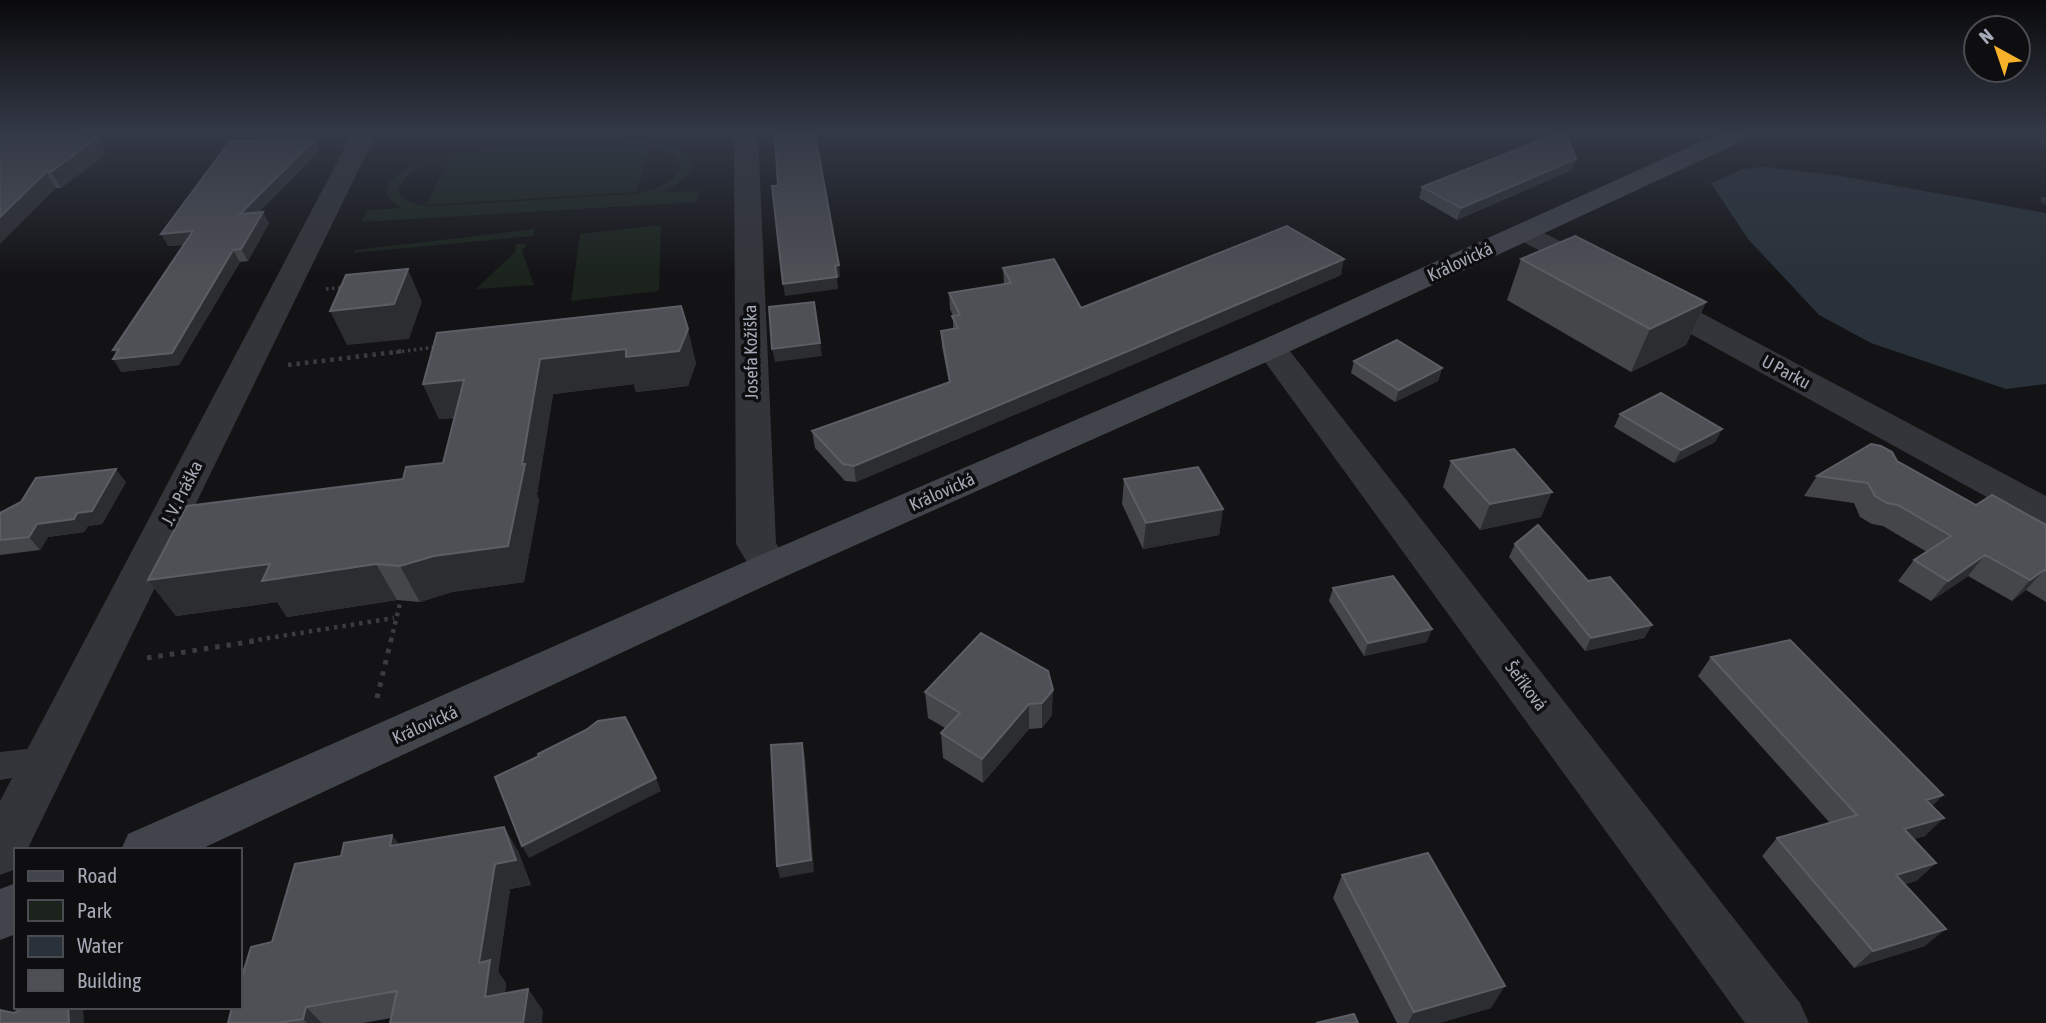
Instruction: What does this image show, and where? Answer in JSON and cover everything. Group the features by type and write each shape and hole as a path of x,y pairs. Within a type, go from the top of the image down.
{"main road":[{"name":"Královická","path":"150,848 770,567 1271,348 1635,182"}],"street":[{"name":"J. V. Práška","path":"0,852 340,182"},
{"name":"Josefa Kožíška","path":"747,182 756,544 770,567"},
{"name":"U Parku","path":"1526,232 2046,513"},
{"name":"Šeříková","path":"1271,348 1780,1023"}],"lane":[{"path":"0,766 45,761"}],"path":[{"path":"285,291 349,287"},
{"path":"246,369 440,347"},
{"path":"375,706 394,618 401,599"},
{"path":"94,665 394,618"}],"green space":[{"path":"391,182 403,182 398,192 402,197 411,203 435,206 634,194 668,182 680,182 661,193 699,191 697,202 361,222 368,210 401,208 388,196"},
{"path":"438,182 640,182 637,192 426,205"},
{"path":"661,225 659,291 571,301 580,234"},
{"path":"535,229 533,236 353,253 355,250"},
{"path":"516,244 527,244 522,251 534,285 476,289 515,252"}],"water":[{"path":"1873,182 2046,213 2046,384 2006,389 1871,343 1819,315 1748,239 1711,183"}],"building":[{"path":"0,182 36,182 0,217"},
{"path":"200,182 272,182 240,214 263,212 241,249 233,250 172,353 113,359 119,349 113,350 193,231 161,234"},
{"path":"778,182 824,182 839,265 835,266 837,277 783,284 772,186 778,186"},
{"path":"1435,182 1523,182 1461,208 1422,187"},
{"path":"1287,226 1344,259 854,466 843,464 812,431 950,382 941,331 958,328 952,316 960,315 949,293 1011,283 1003,268 1054,259 1081,308"},
{"path":"1575,236 1706,302 1650,329 1521,259"},
{"path":"408,269 394,304 330,311 346,275"},
{"path":"814,302 820,343 772,349 769,307"},
{"path":"681,306 688,329 679,351 626,357 626,349 540,359 522,464 525,464 508,546 434,556 400,566 376,564 262,581 270,564 148,580 187,506 403,479 406,467 443,463 464,380 423,384 437,333"},
{"path":"1397,340 1442,368 1399,390 1354,361"},
{"path":"1661,393 1722,429 1681,450 1620,414"},
{"path":"1871,444 1892,452 1897,461 1976,505 1992,495 2046,525 2046,571 2030,580 1985,555 1948,581 1914,560 1951,536 1898,505 1887,503 1875,496 1868,483 1817,476"},
{"path":"1514,449 1552,492 1490,504 1451,461"},
{"path":"1198,467 1223,509 1146,523 1124,479"},
{"path":"116,469 92,511 77,513 74,519 37,524 29,537 0,540 0,513 21,502 36,478"},
{"path":"1538,525 1588,581 1610,577 1652,625 1591,638 1515,544"},
{"path":"1393,576 1432,629 1368,643 1333,588"},
{"path":"981,633 1048,671 1053,690 1042,703 1029,704 982,759 941,733 960,713 925,692"},
{"path":"1790,640 1943,795 1926,800 1944,818 1904,829 1936,863 1896,875 1946,929 1873,951 1777,838 1857,815 1711,657"},
{"path":"625,717 656,778 522,846 495,777 539,756 538,754 586,730 598,721"},
{"path":"802,743 811,860 777,866 771,745"},
{"path":"504,827 516,860 495,864 479,963 490,960 485,997 528,989 523,1023 390,1023 397,991 306,1007 303,1019 277,1023 228,1023 232,1009 242,1009 242,976 251,947 272,942 295,864 341,856 344,843 392,835 390,846"},
{"path":"1428,853 1505,986 1414,1012 1342,875"},
{"path":"21,1009 68,1009 69,1023 0,1023 0,1010 14,1013"},
{"path":"1354,1014 1358,1023 1316,1023"}]}
